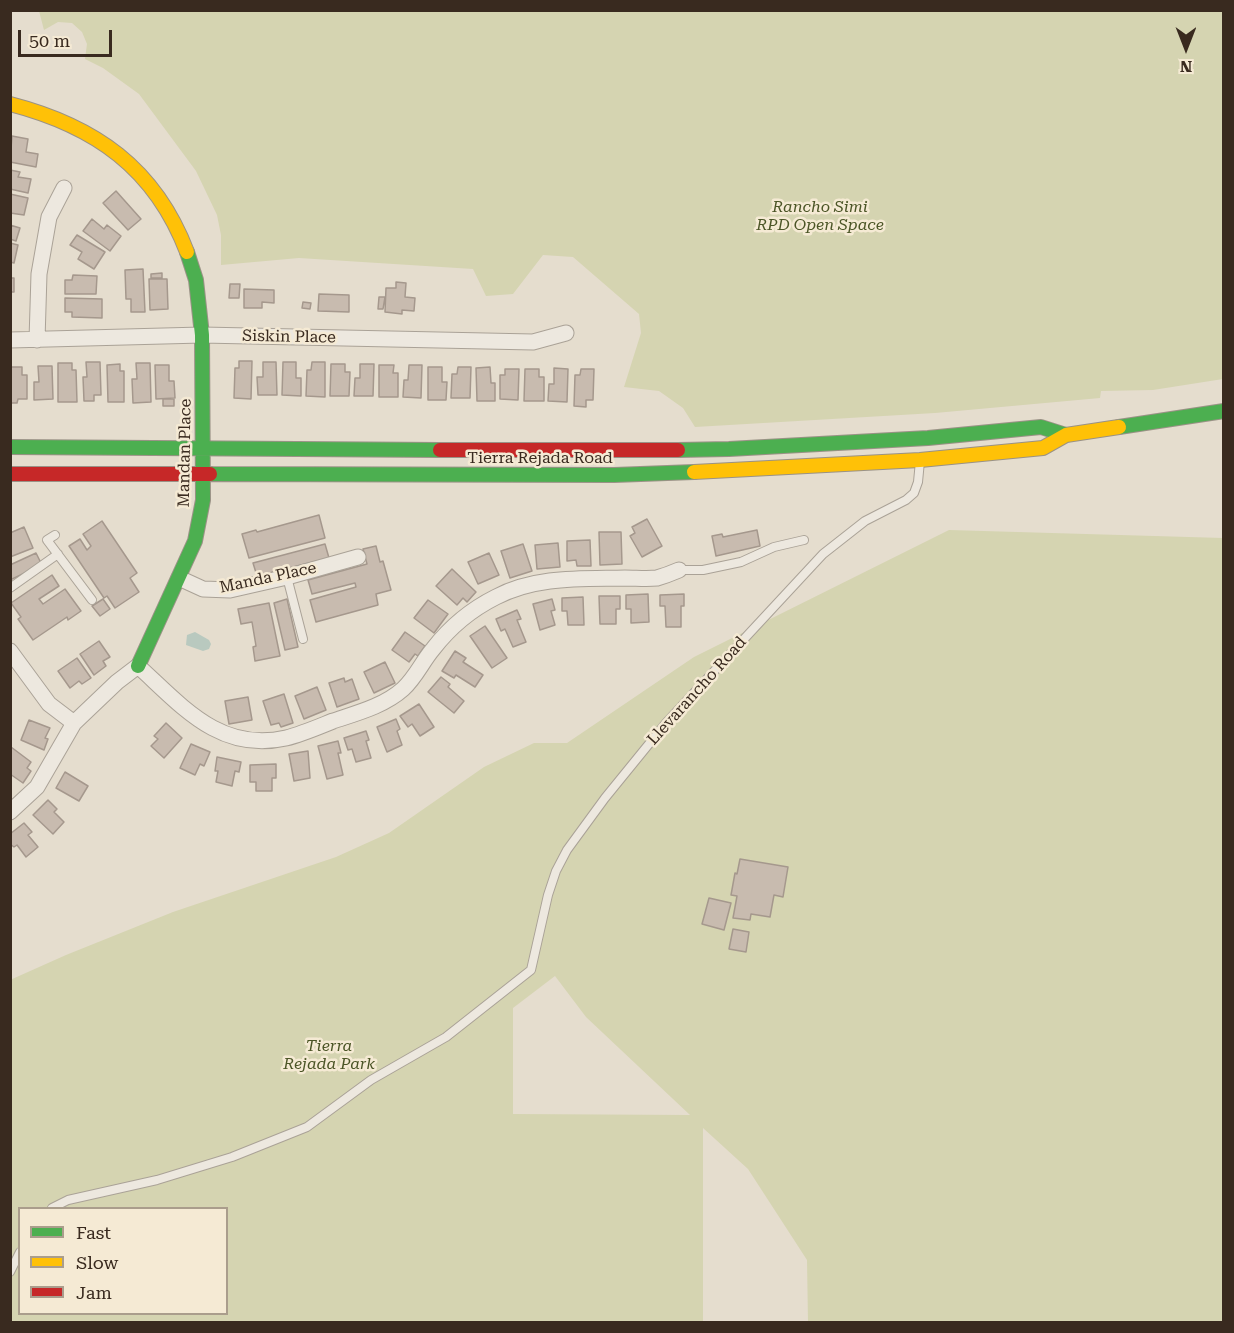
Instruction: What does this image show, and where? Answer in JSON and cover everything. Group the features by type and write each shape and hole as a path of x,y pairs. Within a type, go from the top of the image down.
{"main road":[{"name":"Mandan Place","path":"10,104 62,118 92,134 119,153 164,203 180,233 192,264 202,335 204,474 198,532 138,666"},
{"name":"Tierra Rejada Road","path":"10,474 614,475 764,470 1043,448 1066,435 1224,411"},
{"name":"Tierra Rejada Road","path":"10,447 555,451 729,449 928,438 1041,427 1066,435"}],"street":[{"path":"37,340 39,274 49,218 64,188"},
{"name":"Siskin Place","path":"10,340 202,335 533,342 566,333"},
{"name":"Manda Place","path":"179,578 203,589 230,590 287,577 358,556"},
{"path":"10,812 37,787 74,723 117,682 138,666 211,729 243,739 265,741 286,738 386,701 403,689 451,629 473,611 497,596 523,586 550,580 657,578 679,570"},
{"path":"10,651 49,704 74,723"}],"lane":[{"name":"Llevarancho Road","path":"56,1207 68,1200 157,1180 232,1157 308,1127 371,1080 446,1037 531,970 548,895 556,871 567,850 605,798 666,723 823,554 865,521 915,493 920,459"},
{"path":"55,535 47,540 92,600"},
{"path":"679,570 703,570 741,562 774,547 804,540"},
{"path":"10,588 58,554"},
{"path":"287,577 303,639"},
{"path":"10,1272 18,1256"}],"green space":[{"name":"Rancho Simi RPD Open Space","path":"39,11 1223,11 1223,379 1153,390 1101,391 1100,398 935,413 695,427 683,408 659,391 624,387 641,333 639,314 573,257 543,255 513,294 486,296 473,269 299,258 221,265 221,235 217,215 196,171 139,94 103,68 85,59 87,44 82,32 72,23 58,22 44,30"},
{"name":"Tierra Rejada Park","path":"949,530 1223,538 1223,1322 808,1322 807,1260 748,1169 703,1128 703,1322 11,1322 10,980 173,912 336,857 389,833 484,767 534,743 567,743 694,657","holes":["555,976 586,1017 690,1115 513,1114 513,1008"]}],"shaded area":[{"path":"195,632 209,640 211,644 209,649 203,651 186,645 187,635"}],"building":[{"path":"12,136 28,139 26,152 38,154 36,167 10,162"},
{"path":"10,170 20,172 18,177 31,179 28,193 10,189"},
{"path":"116,191 141,219 128,230 103,203"},
{"path":"10,194 28,198 24,215 10,213"},
{"path":"92,219 104,229 107,225 121,236 110,251 83,231"},
{"path":"10,225 20,228 16,241 10,239"},
{"path":"77,235 105,252 94,269 78,259 82,252 70,245"},
{"path":"10,243 18,245 14,263 10,262"},
{"path":"143,269 145,312 131,312 131,299 126,299 125,270"},
{"path":"162,273 162,278 151,278 151,274"},
{"path":"73,275 97,276 96,294 65,294 65,280 72,280"},
{"path":"10,278 14,278 14,292 10,292"},
{"path":"149,279 167,279 168,309 150,310"},
{"path":"396,282 406,283 405,297 415,298 414,311 402,310 402,314 385,312 386,288 396,288"},
{"path":"230,284 240,284 239,298 229,298"},
{"path":"244,289 274,290 274,303 262,302 262,308 244,308"},
{"path":"319,294 349,295 349,312 318,311"},
{"path":"379,297 385,297 383,309 378,309"},
{"path":"65,298 102,299 102,318 72,317 72,312 65,312"},
{"path":"303,302 311,303 310,309 302,308"},
{"path":"239,361 252,361 251,399 234,398 235,368 239,368"},
{"path":"86,362 100,362 101,395 94,395 94,401 84,401 83,377 87,377"},
{"path":"263,362 276,362 277,395 258,395 257,377 263,377"},
{"path":"283,362 296,362 296,378 301,378 301,396 282,395"},
{"path":"312,362 325,362 325,397 306,396 307,370 311,370"},
{"path":"58,363 72,363 72,370 76,370 77,402 58,402"},
{"path":"136,363 150,363 151,402 133,403 132,379 137,379"},
{"path":"120,364 120,371 124,371 124,402 108,402 107,365"},
{"path":"331,364 345,364 345,372 350,372 349,396 330,396"},
{"path":"360,364 374,364 373,396 354,396 355,378 360,378"},
{"path":"155,365 169,365 169,381 174,381 175,398 156,399"},
{"path":"379,365 394,365 393,373 398,373 398,397 379,397"},
{"path":"409,365 422,365 421,398 403,397 404,380 408,380"},
{"path":"38,366 52,366 53,399 34,400 34,382 39,382"},
{"path":"10,367 22,367 22,375 27,375 27,399 18,399 17,403 10,403"},
{"path":"428,367 442,367 442,382 447,382 446,400 428,400"},
{"path":"458,367 471,367 470,398 451,398 452,374 457,374"},
{"path":"490,367 491,383 495,383 495,401 477,401 476,368"},
{"path":"554,368 568,369 567,402 548,401 549,384 554,384"},
{"path":"505,369 519,369 518,400 500,399 500,375 505,375"},
{"path":"525,369 539,369 539,377 544,377 544,401 524,401"},
{"path":"581,369 594,369 593,400 586,400 586,407 574,406 575,375 580,375"},
{"path":"163,399 174,399 174,406 163,406"},
{"path":"319,515 325,538 249,558 242,534"},
{"path":"647,519 662,546 642,557 630,536 635,533 632,527"},
{"path":"102,521 137,573 130,578 139,592 115,608 107,596 104,598 69,546 80,539 87,550 91,546 83,534"},
{"path":"24,527 33,548 10,557 10,533"},
{"path":"757,530 760,546 716,556 712,536 722,534 723,537"},
{"path":"599,532 621,532 622,564 600,565"},
{"path":"590,540 591,566 577,566 576,560 567,561 567,541"},
{"path":"558,543 560,567 537,569 535,545"},
{"path":"325,544 329,558 257,576 253,563"},
{"path":"523,544 532,571 510,578 501,551"},
{"path":"376,546 391,590 376,594 378,605 316,622 310,600 356,587 355,583 312,594 308,580 367,564 363,549"},
{"path":"36,553 42,565 10,580 10,565"},
{"path":"489,553 499,575 478,584 468,562"},
{"path":"452,569 476,592 467,602 463,598 457,605 436,586"},
{"path":"52,575 59,586 39,599 43,604 65,589 81,611 68,620 67,617 33,640 18,619 21,617 11,603"},
{"path":"648,594 649,622 631,623 631,609 626,609 626,595"},
{"path":"684,594 684,606 681,606 681,627 666,627 665,606 660,606 660,595"},
{"path":"599,596 620,596 620,609 616,609 616,624 600,624"},
{"path":"583,597 584,625 568,625 567,611 562,611 562,598"},
{"path":"103,599 110,609 100,616 92,606"},
{"path":"287,599 298,647 285,650 274,603"},
{"path":"552,599 555,610 551,611 555,625 540,630 533,604"},
{"path":"428,600 448,614 434,633 414,618"},
{"path":"269,603 280,656 255,661 253,647 256,646 252,622 241,624 238,609"},
{"path":"517,610 521,619 517,620 526,642 513,647 505,629 501,631 496,619"},
{"path":"485,626 507,658 492,668 470,636"},
{"path":"405,632 425,646 418,656 415,654 409,662 392,650"},
{"path":"99,641 110,657 103,661 106,666 94,675 80,654"},
{"path":"455,651 466,658 463,662 483,675 475,687 456,675 454,678 442,671"},
{"path":"77,658 91,678 82,684 79,681 70,688 58,671"},
{"path":"385,662 395,683 374,693 364,672"},
{"path":"441,677 450,684 448,687 464,701 454,713 428,692"},
{"path":"344,678 345,682 352,679 359,699 337,707 329,683"},
{"path":"317,687 326,710 304,719 295,696"},
{"path":"284,694 293,723 281,727 279,723 271,725 263,701"},
{"path":"248,697 252,720 229,724 225,701"},
{"path":"419,704 434,727 420,736 412,724 408,727 400,716"},
{"path":"396,719 402,745 387,752 377,727"},
{"path":"29,720 50,728 45,738 48,739 44,750 21,740"},
{"path":"166,723 182,738 164,758 151,746 158,739 154,736"},
{"path":"366,731 369,740 366,741 371,758 356,762 352,749 348,750 344,738"},
{"path":"338,741 343,775 327,779 318,746"},
{"path":"191,744 210,752 204,766 200,764 195,775 180,768"},
{"path":"11,747 31,762 27,768 31,771 23,783 10,774"},
{"path":"308,751 310,778 294,781 289,754"},
{"path":"217,757 241,762 239,772 235,771 232,786 216,782"},
{"path":"276,764 276,778 272,778 272,791 256,791 256,782 250,782 250,765"},
{"path":"65,772 88,786 79,801 56,788"},
{"path":"48,800 57,809 54,812 64,822 53,834 33,815"},
{"path":"24,823 32,832 28,835 38,847 26,857 17,845 14,847 10,844 10,834"},
{"path":"740,859 788,867 783,897 774,895 770,917 751,914 750,920 733,918 737,896 731,895"},
{"path":"709,898 731,903 724,930 702,924"},
{"path":"733,929 749,932 746,952 729,949"}],"traffic: fast":[{"path":"138,666 195,541 203,500 202,335 196,280 187,252"},
{"path":"1119,427 1224,411"},
{"path":"678,450 928,438 1041,427 1066,435"},
{"path":"10,447 440,450"},
{"path":"210,474 614,475 694,472"}],"traffic: slow":[{"path":"10,104 41,113 69,125 95,138 118,155 139,174 158,197 174,222 187,252"},
{"path":"694,472 920,460 1043,448 1066,435 1119,427"}],"traffic: jam":[{"path":"440,450 678,450"},
{"path":"10,474 210,474"}]}
